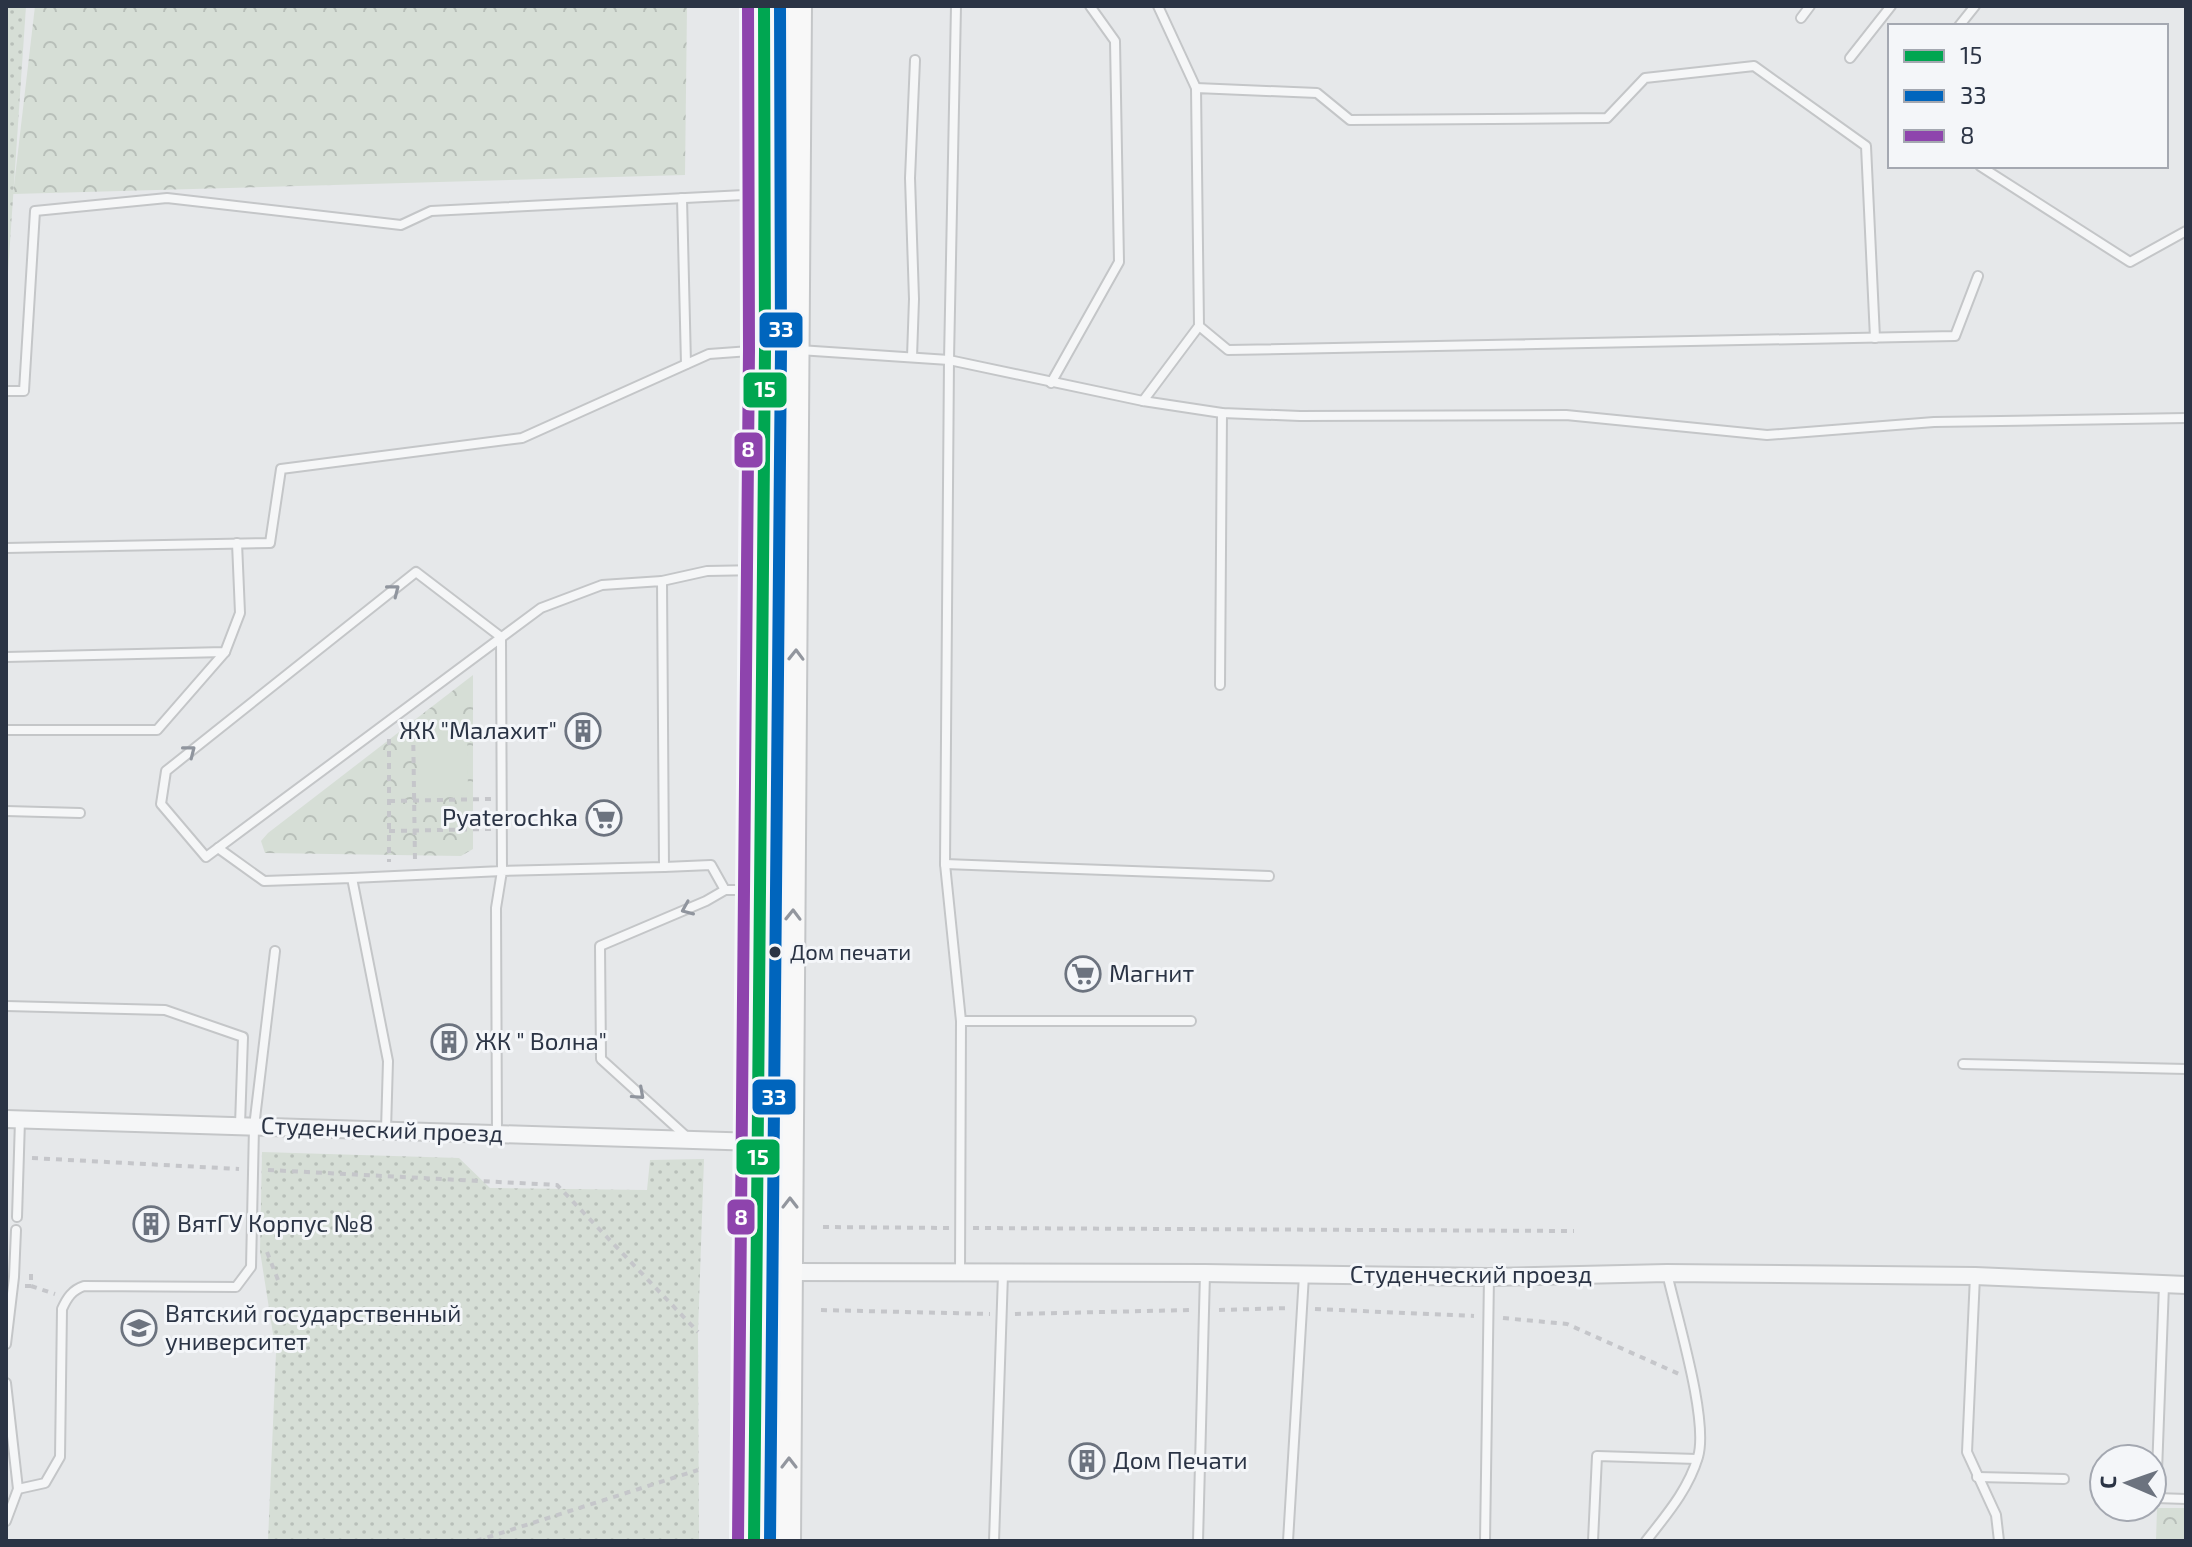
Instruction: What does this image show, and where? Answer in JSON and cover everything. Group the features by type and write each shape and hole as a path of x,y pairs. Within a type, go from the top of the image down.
{"main road":[{"path":"754,1541 765,350 764,6"},
{"path":"788,1541 799,350 799,6"},
{"name":"Студенческий проезд","path":"756,1272 790,1272"}],"street":[{"name":"Студенческий проезд","path":"13,1120 758,1142"},
{"name":"Студенческий проезд","path":"790,1272 1489,1277 1667,1273 1975,1276 2186,1285"}],"lane":[{"path":"956,6 949,360 945,864 961,1021 960,1274"},
{"path":"1051,383 1119,262 1115,41 1090,6"},
{"path":"1143,401 1199,326 1196,88 1158,6"},
{"path":"1801,18 1810,6"},
{"path":"1850,58 1891,6"},
{"path":"1961,24 1975,6"},
{"path":"912,357 914,299 910,178 915,60"},
{"path":"1196,88 1317,93 1350,120 1607,118 1645,78 1754,66 1866,146 1875,338"},
{"path":"1983,168 2130,262 2186,231"},
{"path":"6,391 24,391 35,211 167,198 401,225 431,211 764,194"},
{"path":"682,198 686,364"},
{"path":"1199,326 1228,350 1955,336 1978,276"},
{"path":"6,548 270,543 281,469 522,438 709,354 765,350"},
{"path":"799,350 949,360 1143,401 1222,413 1300,416 1557,414 1767,435 1934,422 2186,418"},
{"path":"1220,685 1222,413"},
{"path":"6,730 157,730 225,652 240,613 237,543"},
{"path":"501,637 416,572 166,771 161,804 206,857 541,608 602,585 662,581 707,571 762,570"},
{"path":"662,581 664,867"},
{"path":"497,1134 496,908 502,871 501,637"},
{"path":"6,657 225,652"},
{"path":"6,811 80,813"},
{"path":"218,848 264,881 711,865 725,890"},
{"path":"945,864 1269,876"},
{"path":"352,878 388,1061 386,1130"},
{"path":"691,1140 601,1059 600,946 725,890 760,890"},
{"path":"247,1126 275,951"},
{"path":"6,1006 165,1010 243,1037 247,1126 253,1169 251,1267 236,1287 84,1286 67,1297 62,1309 60,1457 45,1483 18,1489"},
{"path":"961,1021 1191,1021"},
{"path":"1963,1064 2186,1069"},
{"path":"13,1120 17,1217"},
{"path":"6,1344 16,1230"},
{"path":"1198,1541 1205,1273"},
{"path":"1646,1541 1679,1498 1697,1459 1700,1433 1692,1379 1667,1273"},
{"path":"994,1541 1003,1274"},
{"path":"1288,1541 1304,1275"},
{"path":"1975,1276 1967,1452 1996,1515 1999,1541"},
{"path":"1485,1541 1489,1277"},
{"path":"2164,1284 2156,1498 2186,1499"},
{"path":"6,1383 8,1423 18,1489 6,1521"},
{"path":"1593,1541 1597,1456 1697,1459"},
{"path":"1977,1477 2064,1479"}],"path":[{"path":"413,703 415,875"},
{"path":"389,721 389,877"},
{"path":"389,801 502,799"},
{"path":"389,831 502,829"},
{"path":"55,1159 557,1185 698,1332"},
{"path":"823,1227 1574,1231"},
{"path":"31,1286 67,1297"},
{"path":"821,1310 1001,1314 1302,1309 1488,1317 1567,1324 1692,1379"},
{"path":"476,1541 698,1470"}],"green space":[{"path":"6,6 26,6 6,302"},
{"path":"35,6 687,6 685,175 13,194"},
{"path":"473,675 473,849 461,856 265,853 261,841 268,833"},
{"path":"422,721 467,721 468,795 422,796"},
{"path":"262,1152 459,1158 490,1188 647,1190 650,1160 704,1159 698,1332 699,1541 268,1541 276,1353 260,1251"},
{"path":"2168,1508 2186,1508 2186,1541 2156,1541 2157,1523 2168,1523"}],"transit line":[{"name":"8","path":"738,1541 749,350 748,6"},
{"name":"15","path":"754,1541 765,350 764,6"},
{"name":"33","path":"770,1541 781,350 780,6"}],"place":[{"name":"ЖК \"Малахит\"","path":"583,731"},
{"name":"Pyaterochka","path":"604,818"},
{"name":"Дом печати","path":"775,952"},
{"name":"Магнит","path":"1083,974"},
{"name":"ЖК \" Волна\"","path":"449,1042"},
{"name":"ВятГУ Корпус №8","path":"151,1224"},
{"name":"Вятский государственный университет","path":"139,1328"},
{"name":"Дом Печати","path":"1087,1461"}]}
